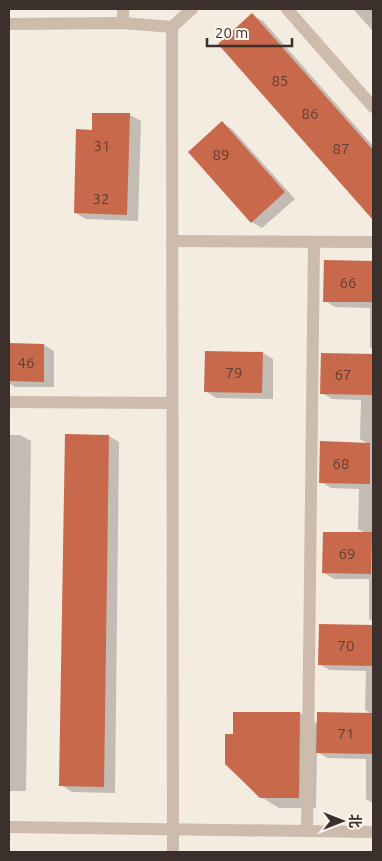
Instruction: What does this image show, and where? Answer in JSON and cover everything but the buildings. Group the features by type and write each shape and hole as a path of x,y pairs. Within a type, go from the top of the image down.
{"street":[{"path":"123,9 123,23"},
{"path":"9,24 123,23 172,27 192,9"},
{"path":"287,9 373,107"},
{"path":"172,27 173,852"},
{"path":"172,241 373,242"},
{"path":"307,831 314,242"},
{"path":"9,402 172,403"},
{"path":"9,827 373,832"}]}
